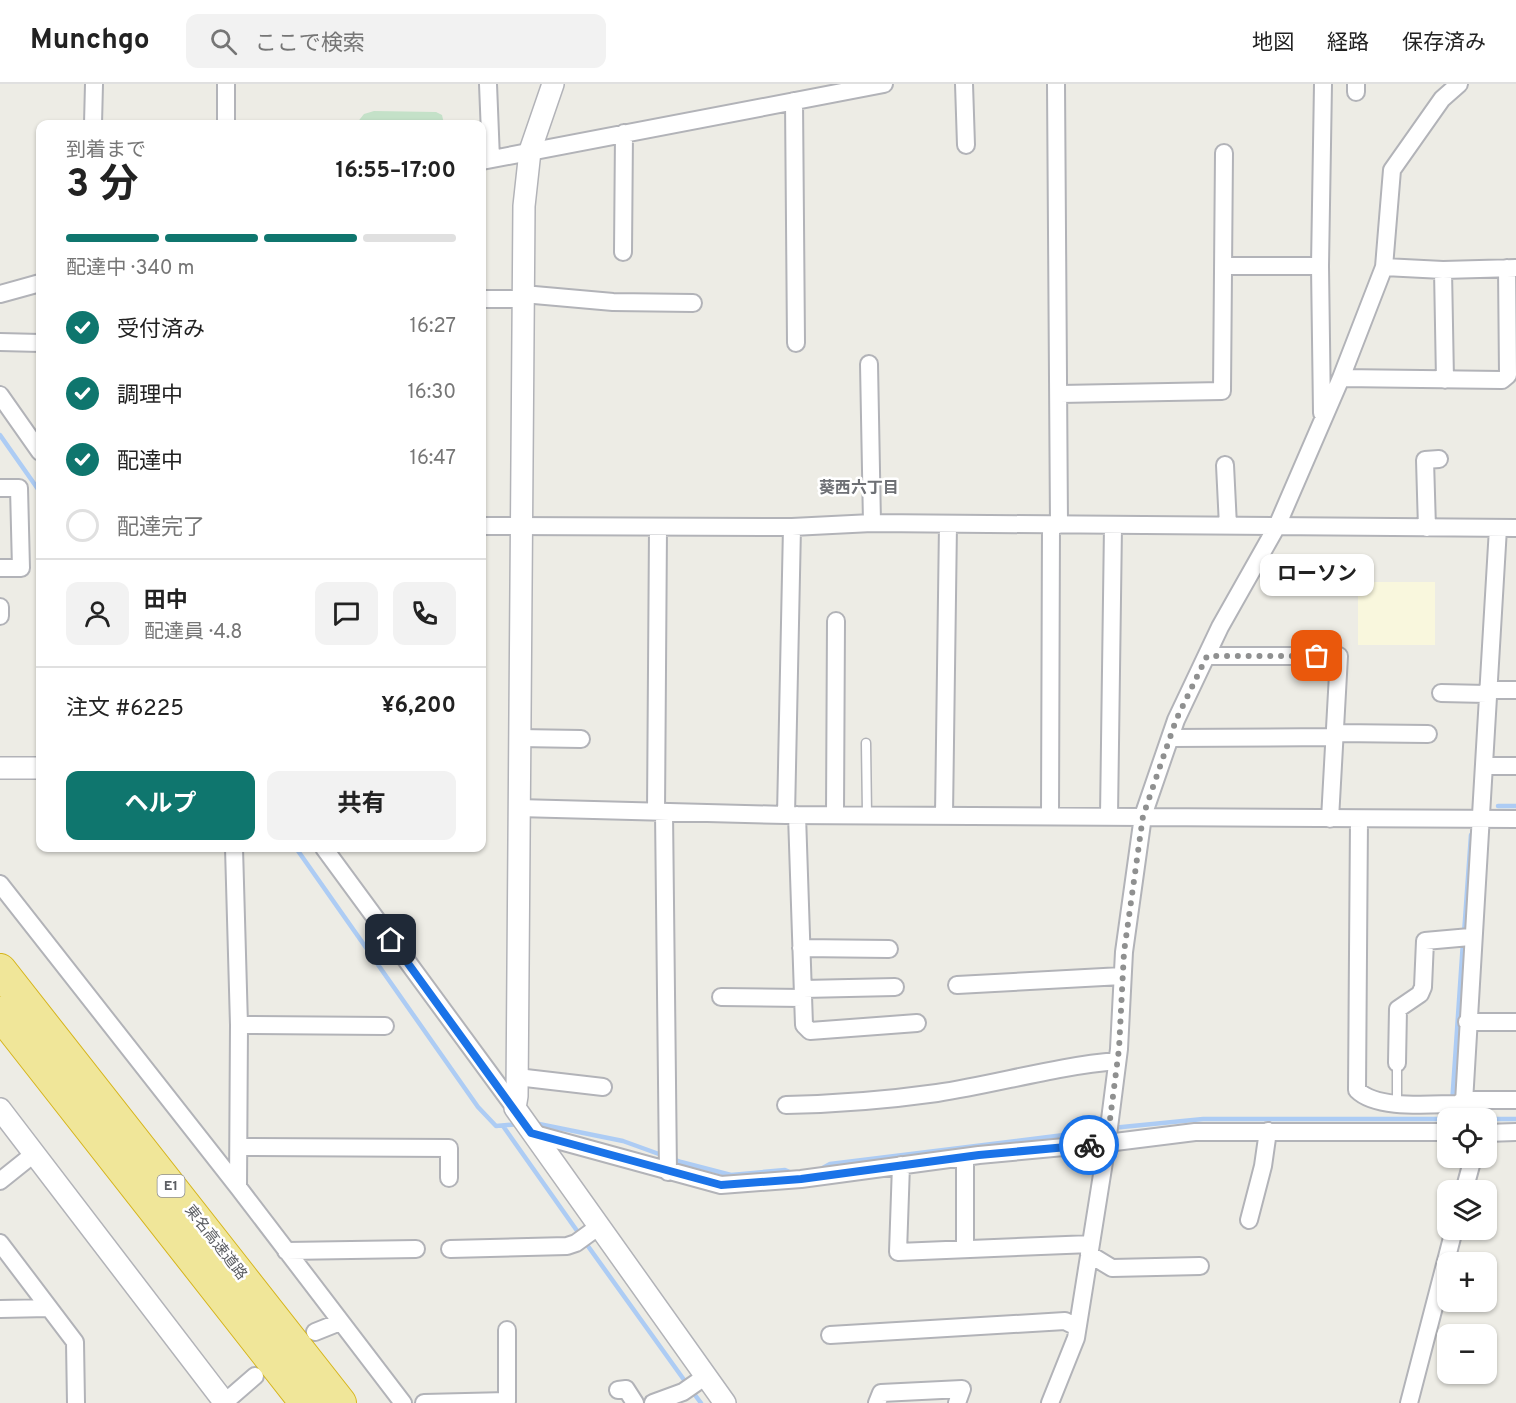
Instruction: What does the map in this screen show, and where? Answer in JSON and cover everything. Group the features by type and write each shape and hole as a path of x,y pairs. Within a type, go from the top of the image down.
{"highway":[{"name":"東名高速道路","path":"0,970 340,1403"},
{"name":"東名高速道路","path":"0,1013 306,1403"}],"street":[{"path":"93,120 94,84"},
{"path":"226,84 226,120"},
{"path":"488,84 486,160 804,94 884,84"},
{"path":"515,1108 518,1077 518,808 524,206 530,151 553,84"},
{"path":"963,84 966,145"},
{"path":"1050,816 1055,525 1060,393 1056,84"},
{"path":"1323,84 1320,266 1323,417"},
{"path":"1050,1403 1077,1328 1107,1143 1117,1061 1122,976 1143,816 1170,738 1207,656 1277,526 1341,378 1384,267 1392,170 1442,99 1459,84"},
{"path":"796,343 804,94"},
{"path":"623,252 624,133"},
{"path":"1060,393 1222,391 1224,153"},
{"path":"1223,266 1320,266"},
{"path":"1341,378 1502,380 1508,375 1512,268 1443,270 1384,267"},
{"path":"1443,270 1445,380"},
{"path":"0,294 36,285"},
{"path":"486,299 523,296 613,302 693,303"},
{"path":"0,342 36,343"},
{"path":"869,364 872,523"},
{"path":"0,395 36,446"},
{"path":"1427,528 1425,460 1439,459"},
{"path":"1225,465 1228,526"},
{"path":"0,488 20,488 21,568 0,568"},
{"path":"486,526 792,527 872,523 1516,528"},
{"path":"944,815 948,524"},
{"path":"1109,816 1113,526"},
{"path":"792,527 792,815 804,1024 810,1031 917,1023"},
{"path":"658,528 660,812 668,1172"},
{"path":"1458,1107 1467,1022 1467,938 1482,820 1487,692 1498,528"},
{"path":"0,607 0,616"},
{"path":"835,814 836,621"},
{"path":"1207,656 1339,656 1330,819"},
{"path":"1441,693 1516,690"},
{"path":"1170,738 1428,734"},
{"path":"519,738 581,739"},
{"path":"1484,766 1516,766"},
{"path":"0,768 36,768"},
{"path":"518,808 792,815 1516,819"},
{"path":"1359,819 1357,1090 1372,1101 1458,1107 1516,1100"},
{"path":"234,852 239,1025 238,1187"},
{"path":"327,852 515,1108 594,1230 702,1379 725,1403"},
{"path":"0,884 238,1187 403,1403"},
{"path":"1397,1064 1398,1009 1420,994 1423,987 1425,941 1467,938"},
{"path":"801,948 889,949"},
{"path":"957,985 1122,976"},
{"path":"721,997 895,987"},
{"path":"1467,1022 1516,1022"},
{"path":"239,1025 386,1026"},
{"path":"786,1105 838,1103 936,1093 1084,1064 1117,1061"},
{"path":"518,1077 603,1087"},
{"path":"0,1109 225,1402 255,1376"},
{"path":"1249,1220 1263,1166 1268,1131"},
{"path":"531,1133 721,1185 801,1179 965,1157 1195,1132 1437,1132"},
{"path":"1497,1133 1516,1132"},
{"path":"238,1147 449,1148 449,1178"},
{"path":"0,1180 35,1152"},
{"path":"965,1157 965,1249"},
{"path":"901,1166 898,1252 965,1249 1090,1249 1112,1268 1200,1266"},
{"path":"450,1249 556,1248 576,1243 594,1230"},
{"path":"1409,1403 1451,1240"},
{"path":"0,1244 75,1342 76,1403"},
{"path":"286,1251 416,1249"},
{"path":"0,1309 49,1308"},
{"path":"830,1335 1065,1321 1077,1328"},
{"path":"315,1332 340,1322"},
{"path":"424,1403 507,1401 507,1330"},
{"path":"653,1403 683,1392 702,1379"},
{"path":"618,1390 626,1389 635,1403"},
{"path":"877,1403 881,1393 962,1389 957,1403"}],"lane":[{"path":"866,742 867,814"},
{"path":"1397,1064 1397,1103"}],"shaded area":[{"path":"1358,582 1435,582 1435,645 1358,645"}],"green space":[{"path":"374,111 436,112 442,115 443,120 359,120 364,114"}],"waterway":[{"path":"0,435 36,486"},
{"path":"1498,806 1516,806"},
{"path":"1464,934 1471,835"},
{"path":"299,852 478,1107 496,1126 520,1124"},
{"path":"1452,1108 1463,942"},
{"path":"1112,1128 1203,1119 1437,1119"},
{"path":"1497,1119 1516,1119"},
{"path":"534,1123 623,1141 681,1162 731,1175 785,1170 794,1174"},
{"path":"503,1126 580,1235"},
{"path":"819,1170 830,1164 1104,1130"},
{"path":"585,1242 687,1384"},
{"path":"692,1391 701,1403"}],"way so far":[{"path":"1089,1145 1107,1143 1119,1049 1124,952 1143,816 1176,720 1207,656 1317,656"}],"place":[{"name":"ローソン","path":"1317,656"}],"district":[{"name":"葵西六丁目","path":"859,489"}],"route":[{"path":"391,940 531,1133 721,1185 801,1179 979,1155 1089,1145"}]}
